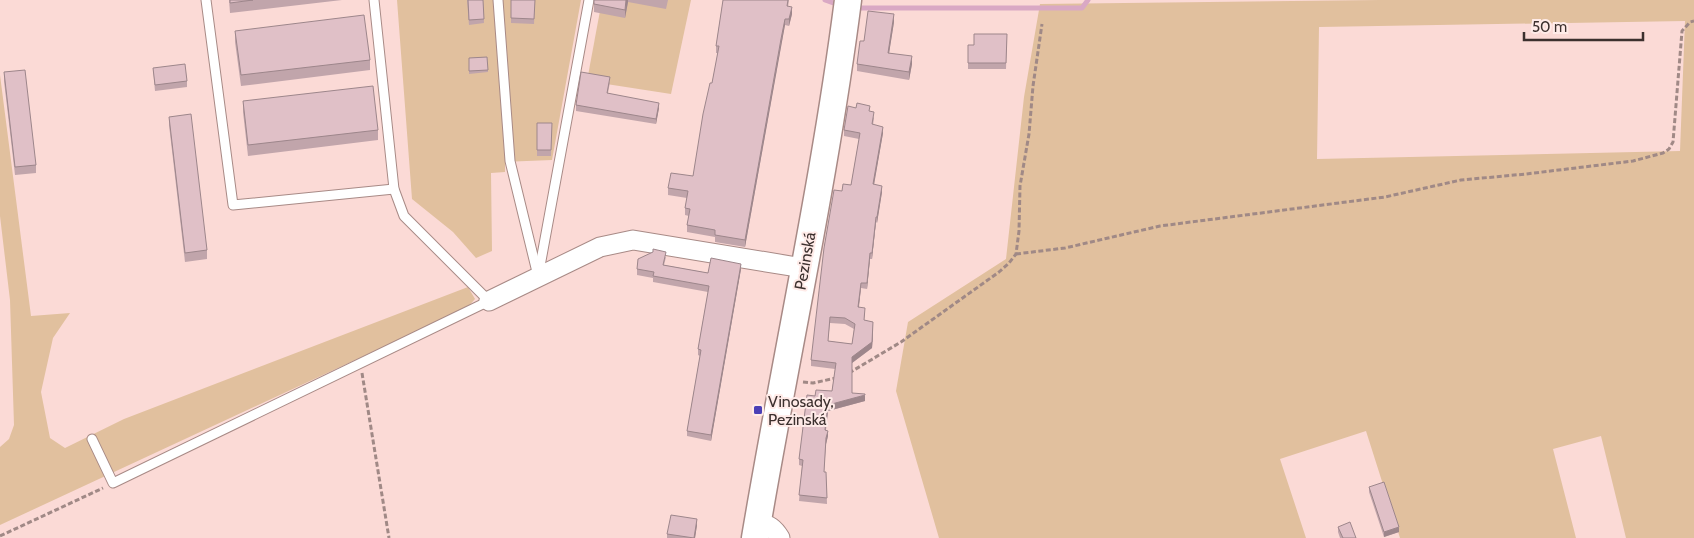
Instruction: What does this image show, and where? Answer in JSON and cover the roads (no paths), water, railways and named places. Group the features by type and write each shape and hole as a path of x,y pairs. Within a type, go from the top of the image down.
{"main road":[{"name":"Pezinská","path":"756,530 848,7"}],"street":[{"path":"489,301 600,247 633,240 803,268"},
{"name":"Pezinská","path":"756,530 769,525 776,530 780,538"}],"lane":[{"path":"206,0 232,205 394,189"},
{"path":"92,439 113,483 489,301 404,216 394,189 374,0"},
{"path":"498,0 510,161 538,277"},
{"path":"538,277 589,0"}],"waterway":[{"path":"825,0 839,5"},
{"path":"855,8 1082,8 1088,0"}],"place":[{"name":"Vinosady, Pezinská","path":"758,410"}]}
